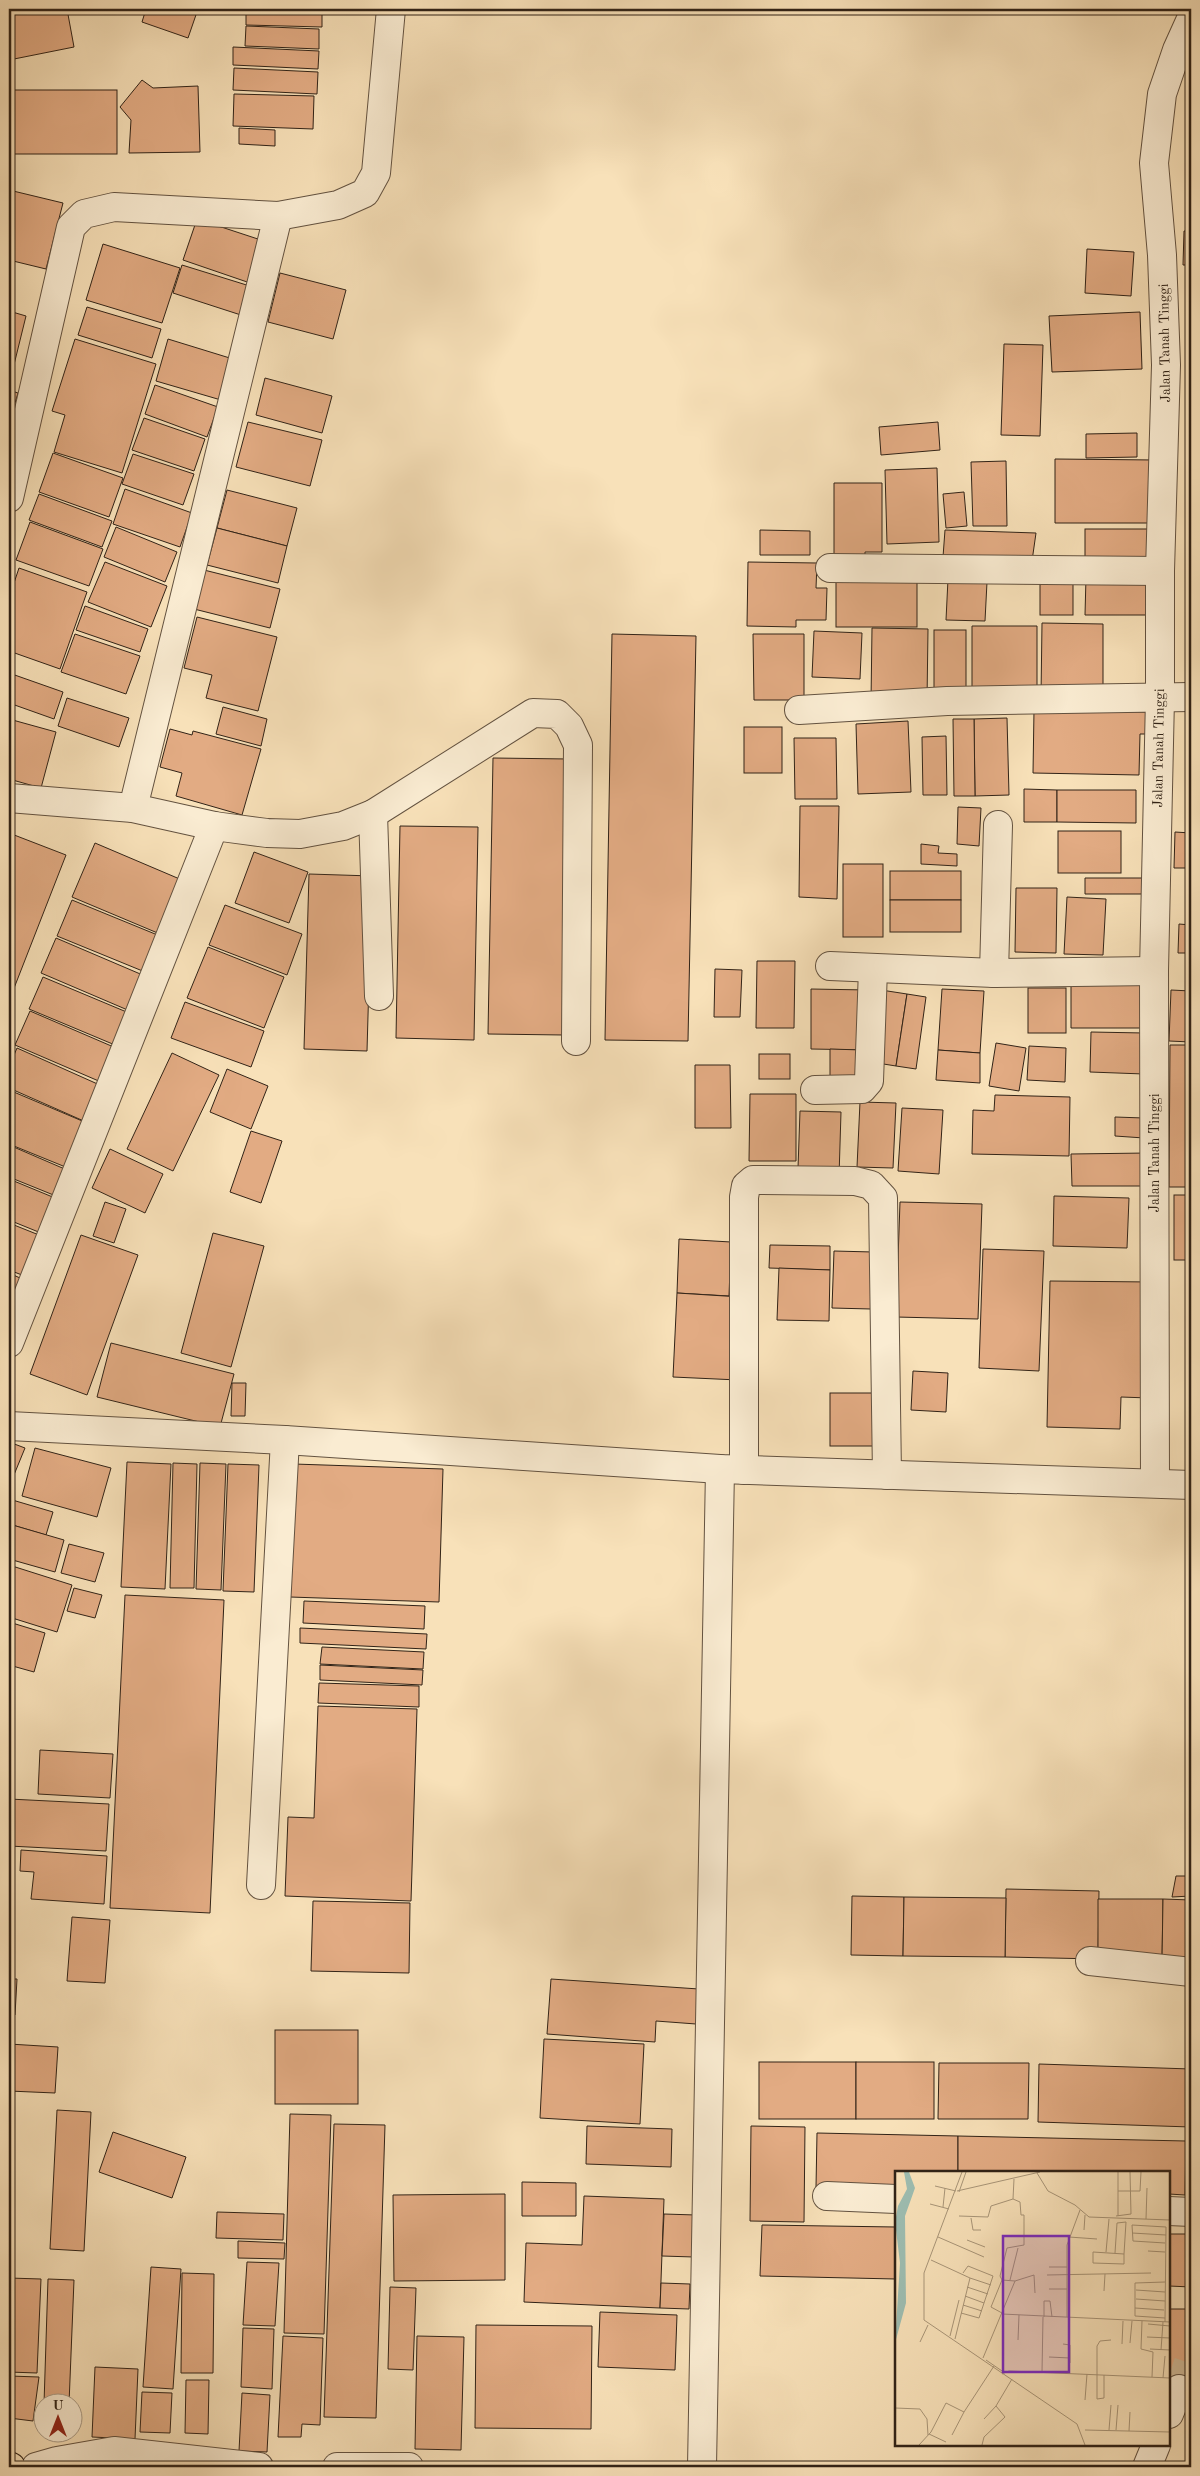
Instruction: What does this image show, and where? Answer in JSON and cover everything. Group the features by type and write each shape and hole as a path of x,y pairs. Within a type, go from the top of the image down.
{"street":[{"path":"9,498 18,467 71,227 84,214 114,207 278,216 338,205 365,193 376,173 391,9"},
{"name":"Jalan Tanah Tinggi","path":"1155,1483 1154,971 1160,698 1160,571 1166,365 1162,255 1154,163 1162,94 1190,25"},
{"path":"134,808 278,216"},
{"path":"830,568 1160,571"},
{"path":"799,710 947,702 1191,697"},
{"path":"9,798 134,808 214,826 267,833 300,834 343,826 373,814 533,713 557,714 570,726 578,745 576,1041"},
{"path":"373,814 379,996"},
{"path":"994,973 998,824"},
{"path":"9,1343 214,826"},
{"path":"830,966 994,973 1154,971"},
{"path":"815,1090 862,1089 869,1081 873,969"},
{"path":"702,2467 732,1469 744,1197 746,1186 753,1180 855,1181 871,1184 883,1198 887,1475"},
{"path":"9,1426 286,1440 732,1469 1191,1485"},
{"path":"261,1884 286,1440"},
{"path":"1090,1961 1191,1972"},
{"path":"827,2196 895,2199"},
{"path":"1170,2211 1191,2212"},
{"path":"1170,2411 1179,2388"},
{"path":"1147,2467 1156,2446"},
{"path":"36,2467 57,2461 114,2451 258,2467"},
{"path":"337,2467 409,2467"}],"building":[{"path":"67,9 74,47 9,60 9,10"},
{"path":"146,9 198,9 188,38 142,22"},
{"path":"246,9 322,9 322,27 246,25"},
{"path":"246,26 319,29 319,49 245,46"},
{"path":"233,47 319,51 318,69 233,65"},
{"path":"234,68 318,72 317,94 233,90"},
{"path":"142,80 153,88 198,86 200,152 129,153 131,120 120,107"},
{"path":"9,90 117,90 117,154 9,154"},
{"path":"234,94 314,96 313,129 233,126"},
{"path":"239,128 275,130 275,146 239,144"},
{"path":"9,190 63,203 46,269 9,260"},
{"path":"197,219 267,242 253,284 183,260"},
{"path":"1184,231 1191,231 1191,265 1183,265"},
{"path":"103,244 180,268 162,323 86,300"},
{"path":"1087,249 1134,252 1131,296 1085,293"},
{"path":"182,265 253,287 244,316 173,293"},
{"path":"280,273 346,290 333,339 268,322"},
{"path":"87,307 161,329 152,358 78,335"},
{"path":"9,311 26,316 10,381 9,381"},
{"path":"1140,312 1142,369 1052,372 1049,316"},
{"path":"75,339 156,364 122,473 54,452 65,415 52,411"},
{"path":"168,339 233,359 221,400 156,381"},
{"path":"1004,344 1043,345 1040,436 1001,435"},
{"path":"265,378 332,396 322,433 256,415"},
{"path":"155,385 218,407 207,437 145,414"},
{"path":"9,390 18,393 9,423"},
{"path":"144,418 205,439 194,471 132,450"},
{"path":"248,422 322,440 310,486 236,467"},
{"path":"938,422 940,450 881,455 879,427"},
{"path":"1137,433 1137,457 1086,458 1086,434"},
{"path":"53,453 123,478 109,517 39,492"},
{"path":"133,454 194,474 183,505 122,484"},
{"path":"1055,459 1155,460 1155,523 1055,523"},
{"path":"1006,461 1007,526 973,526 971,462"},
{"path":"937,468 939,542 887,544 885,470"},
{"path":"834,483 882,483 882,552 865,552 865,565 834,565"},
{"path":"125,489 192,513 180,547 113,524"},
{"path":"227,490 297,508 287,546 217,528"},
{"path":"964,492 967,526 946,528 943,494"},
{"path":"39,494 112,521 102,547 29,520"},
{"path":"30,522 103,549 89,586 16,560"},
{"path":"116,527 177,552 165,582 104,557"},
{"path":"217,528 287,546 278,583 207,565"},
{"path":"1085,529 1156,529 1156,563 1085,563"},
{"path":"760,530 810,531 810,555 760,555"},
{"path":"945,530 1036,533 1032,561 943,557"},
{"path":"105,562 167,586 151,627 88,602"},
{"path":"748,562 817,563 816,588 827,588 826,620 796,620 796,627 747,626"},
{"path":"19,568 87,592 60,669 9,651 9,598"},
{"path":"200,569 280,589 270,628 190,608"},
{"path":"1040,577 1073,577 1073,615 1040,615"},
{"path":"1086,577 1152,577 1151,615 1085,615"},
{"path":"948,579 987,582 985,621 946,620"},
{"path":"836,582 917,582 917,627 836,627"},
{"path":"85,606 148,629 140,652 76,630"},
{"path":"197,617 277,637 258,711 206,698 212,675 184,668"},
{"path":"1042,623 1103,624 1103,696 1041,696"},
{"path":"972,626 1037,626 1037,696 972,697"},
{"path":"872,628 928,629 927,701 871,701"},
{"path":"934,630 966,630 966,695 934,695"},
{"path":"814,631 862,633 860,679 812,677"},
{"path":"75,634 140,656 126,694 61,672"},
{"path":"612,634 696,636 688,1041 605,1040"},
{"path":"753,634 804,634 804,700 754,700"},
{"path":"9,673 63,692 54,719 9,703"},
{"path":"67,698 129,718 119,747 58,726"},
{"path":"223,707 267,719 261,746 216,734"},
{"path":"1034,710 1151,712 1150,734 1140,734 1139,775 1033,773"},
{"path":"1007,718 1009,795 975,796 974,719"},
{"path":"9,719 56,732 41,788 9,779"},
{"path":"953,719 974,719 975,796 954,796"},
{"path":"908,721 911,792 858,794 856,724"},
{"path":"744,727 782,727 782,773 744,773"},
{"path":"170,729 192,735 193,731 261,749 242,815 176,796 182,773 160,767"},
{"path":"946,736 947,795 923,795 922,737"},
{"path":"794,738 836,738 837,799 795,799"},
{"path":"493,758 569,759 564,1035 488,1034"},
{"path":"1024,789 1057,790 1057,822 1024,822"},
{"path":"1057,790 1136,790 1136,823 1057,822"},
{"path":"800,806 839,806 837,899 799,897"},
{"path":"958,807 981,808 979,846 957,844"},
{"path":"400,826 478,827 474,1040 396,1038"},
{"path":"1058,831 1121,831 1121,873 1058,873"},
{"path":"1175,832 1191,833 1191,868 1174,868"},
{"path":"9,833 66,855 9,1001"},
{"path":"95,843 182,880 160,934 72,897"},
{"path":"921,844 939,846 938,853 957,854 957,866 921,864"},
{"path":"254,852 308,872 289,923 235,903"},
{"path":"843,864 883,864 883,937 843,937"},
{"path":"890,871 961,871 961,900 890,900"},
{"path":"309,874 372,876 367,1051 304,1049"},
{"path":"1085,878 1142,878 1143,894 1085,894"},
{"path":"1016,888 1057,888 1056,953 1015,952"},
{"path":"1067,897 1106,899 1103,955 1064,954"},
{"path":"72,900 160,936 145,972 57,936"},
{"path":"890,900 961,900 961,932 890,932"},
{"path":"225,905 302,934 287,975 209,945"},
{"path":"1179,924 1191,925 1191,953 1178,953"},
{"path":"56,938 145,976 130,1011 41,973"},
{"path":"208,947 284,977 264,1028 187,998"},
{"path":"757,961 795,961 794,1028 756,1028"},
{"path":"715,969 742,970 740,1017 714,1017"},
{"path":"43,977 129,1013 115,1045 29,1009"},
{"path":"1147,981 1148,1028 1071,1028 1071,982"},
{"path":"1028,988 1066,988 1066,1033 1028,1033"},
{"path":"811,989 868,990 868,1050 811,1049"},
{"path":"942,989 984,991 980,1053 938,1050"},
{"path":"881,990 907,994 896,1066 871,1062"},
{"path":"1171,990 1191,991 1191,1042 1169,1041"},
{"path":"907,994 926,997 916,1069 896,1066"},
{"path":"185,1002 264,1031 251,1067 171,1038"},
{"path":"30,1011 116,1048 101,1082 15,1045"},
{"path":"1091,1032 1144,1033 1144,1074 1090,1072"},
{"path":"996,1043 1026,1048 1019,1091 989,1086"},
{"path":"1170,1045 1191,1045 1191,1187 1169,1187"},
{"path":"1029,1046 1066,1048 1065,1082 1027,1080"},
{"path":"17,1048 102,1086 86,1122 9,1088 9,1067"},
{"path":"830,1049 862,1050 862,1082 830,1082"},
{"path":"938,1050 980,1053 980,1083 936,1080"},
{"path":"172,1053 219,1075 173,1171 127,1149"},
{"path":"759,1054 790,1054 790,1079 759,1079"},
{"path":"695,1065 730,1065 731,1128 695,1128"},
{"path":"227,1069 268,1086 251,1129 210,1112"},
{"path":"9,1090 87,1123 68,1168 9,1144"},
{"path":"750,1094 796,1094 796,1161 749,1161"},
{"path":"995,1095 1070,1097 1069,1156 972,1154 973,1110 994,1111"},
{"path":"860,1102 896,1103 893,1168 857,1167"},
{"path":"902,1108 943,1110 939,1174 898,1171"},
{"path":"800,1111 841,1112 839,1177 798,1168"},
{"path":"1115,1117 1144,1118 1144,1138 1115,1136"},
{"path":"251,1131 282,1141 261,1203 230,1192"},
{"path":"9,1145 67,1170 56,1196 9,1177"},
{"path":"110,1149 163,1174 145,1213 92,1188"},
{"path":"1147,1153 1147,1186 1072,1186 1071,1154"},
{"path":"9,1179 55,1198 41,1233 9,1220"},
{"path":"1174,1195 1191,1195 1191,1260 1174,1260"},
{"path":"1054,1196 1129,1198 1127,1248 1053,1246"},
{"path":"105,1202 126,1209 114,1243 93,1236"},
{"path":"900,1202 982,1204 978,1319 896,1317"},
{"path":"9,1223 39,1235 22,1275 9,1270"},
{"path":"213,1233 264,1246 231,1367 181,1353"},
{"path":"81,1235 138,1255 87,1395 30,1374"},
{"path":"679,1239 731,1242 729,1296 677,1293"},
{"path":"770,1245 830,1246 830,1270 769,1268"},
{"path":"983,1249 1044,1251 1039,1371 979,1368"},
{"path":"834,1251 873,1252 871,1309 832,1308"},
{"path":"779,1268 830,1270 829,1321 777,1320"},
{"path":"9,1273 20,1278 9,1304"},
{"path":"1050,1281 1151,1282 1149,1398 1121,1397 1120,1429 1047,1427"},
{"path":"677,1293 741,1297 738,1380 673,1377"},
{"path":"111,1343 234,1374 220,1427 97,1397"},
{"path":"913,1371 948,1373 946,1412 911,1410"},
{"path":"232,1383 246,1383 245,1416 231,1416"},
{"path":"830,1393 877,1393 877,1446 830,1446"},
{"path":"9,1442 25,1448 9,1487"},
{"path":"35,1448 111,1468 97,1517 22,1496"},
{"path":"127,1462 171,1464 165,1589 121,1587"},
{"path":"173,1463 197,1464 194,1588 170,1588"},
{"path":"200,1463 226,1464 221,1590 196,1589"},
{"path":"228,1464 259,1465 254,1592 223,1591"},
{"path":"294,1464 443,1469 439,1602 290,1597"},
{"path":"9,1499 53,1512 46,1535 9,1524"},
{"path":"9,1524 64,1540 55,1572 9,1559"},
{"path":"69,1544 104,1553 95,1582 61,1573"},
{"path":"9,1565 72,1585 57,1632 9,1617"},
{"path":"74,1588 102,1595 95,1618 67,1611"},
{"path":"125,1595 224,1600 210,1913 110,1908"},
{"path":"304,1601 425,1606 424,1629 303,1623"},
{"path":"9,1622 45,1633 34,1672 9,1665"},
{"path":"300,1628 427,1634 426,1649 300,1643"},
{"path":"322,1647 424,1652 423,1669 320,1664"},
{"path":"320,1665 423,1670 422,1685 320,1680"},
{"path":"319,1683 419,1686 419,1707 318,1703"},
{"path":"318,1706 417,1709 411,1901 285,1896 288,1817 314,1818"},
{"path":"40,1750 113,1754 110,1798 38,1794"},
{"path":"9,1799 109,1804 106,1851 9,1846"},
{"path":"21,1850 107,1856 104,1904 31,1899 34,1872 20,1871"},
{"path":"1176,1876 1191,1876 1191,1896 1172,1897"},
{"path":"1006,1889 1099,1891 1098,1959 1005,1957"},
{"path":"852,1896 904,1897 903,1956 851,1955"},
{"path":"904,1897 1006,1898 1005,1957 903,1956"},
{"path":"1098,1899 1163,1899 1162,1960 1098,1959"},
{"path":"1163,1899 1191,1900 1191,1968 1162,1960"},
{"path":"313,1901 410,1903 409,1973 311,1971"},
{"path":"72,1917 110,1920 105,1983 67,1981"},
{"path":"9,1979 17,1979 15,2015 9,2015"},
{"path":"551,1979 699,1989 696,2024 656,2021 655,2042 547,2034"},
{"path":"275,2030 358,2030 358,2104 275,2104"},
{"path":"544,2039 644,2044 640,2124 540,2118"},
{"path":"9,2044 58,2047 55,2093 9,2091"},
{"path":"759,2062 856,2062 856,2119 759,2119"},
{"path":"856,2062 934,2062 934,2119 856,2119"},
{"path":"939,2063 1029,2063 1028,2119 938,2119"},
{"path":"1039,2064 1191,2069 1191,2127 1038,2122"},
{"path":"57,2110 91,2112 84,2251 50,2249"},
{"path":"290,2114 331,2115 324,2334 284,2333"},
{"path":"334,2124 385,2125 376,2418 324,2417"},
{"path":"587,2126 672,2129 671,2167 586,2164"},
{"path":"751,2126 805,2127 804,2222 750,2221"},
{"path":"113,2132 186,2157 172,2198 99,2172"},
{"path":"817,2133 958,2136 958,2171 895,2171 895,2189 816,2187"},
{"path":"958,2136 1186,2141 1185,2195 1170,2194 1170,2171 958,2171"},
{"path":"522,2182 576,2183 576,2216 522,2216"},
{"path":"505,2194 505,2280 394,2281 393,2195"},
{"path":"584,2196 664,2199 660,2308 524,2302 526,2243 582,2245"},
{"path":"217,2212 284,2214 283,2240 216,2238"},
{"path":"664,2214 696,2215 694,2257 662,2256"},
{"path":"762,2225 895,2227 895,2279 760,2276"},
{"path":"1170,2234 1191,2234 1191,2287 1170,2286"},
{"path":"238,2241 285,2243 284,2259 238,2258"},
{"path":"247,2262 279,2263 275,2326 243,2325"},
{"path":"151,2267 181,2269 173,2389 143,2387"},
{"path":"182,2273 214,2274 213,2373 181,2373"},
{"path":"9,2278 41,2279 37,2373 9,2372"},
{"path":"48,2279 74,2280 69,2394 44,2394"},
{"path":"661,2283 690,2284 689,2309 660,2308"},
{"path":"390,2287 416,2288 413,2370 388,2369"},
{"path":"1170,2309 1191,2309 1191,2389 1170,2388"},
{"path":"600,2312 677,2315 675,2370 598,2367"},
{"path":"476,2325 592,2326 591,2429 475,2428"},
{"path":"243,2328 274,2329 272,2389 241,2387"},
{"path":"283,2336 323,2338 320,2425 302,2424 301,2437 278,2437"},
{"path":"417,2336 464,2337 461,2450 415,2449"},
{"path":"95,2367 138,2369 135,2439 92,2437"},
{"path":"9,2376 39,2377 37,2394 32,2394 32,2421 9,2418"},
{"path":"186,2380 209,2380 208,2434 185,2433"},
{"path":"142,2392 172,2393 170,2433 140,2432"},
{"path":"242,2393 270,2395 267,2452 239,2451"}],"tunnel":[{"path":"1179,2389 1191,2354"}]}
